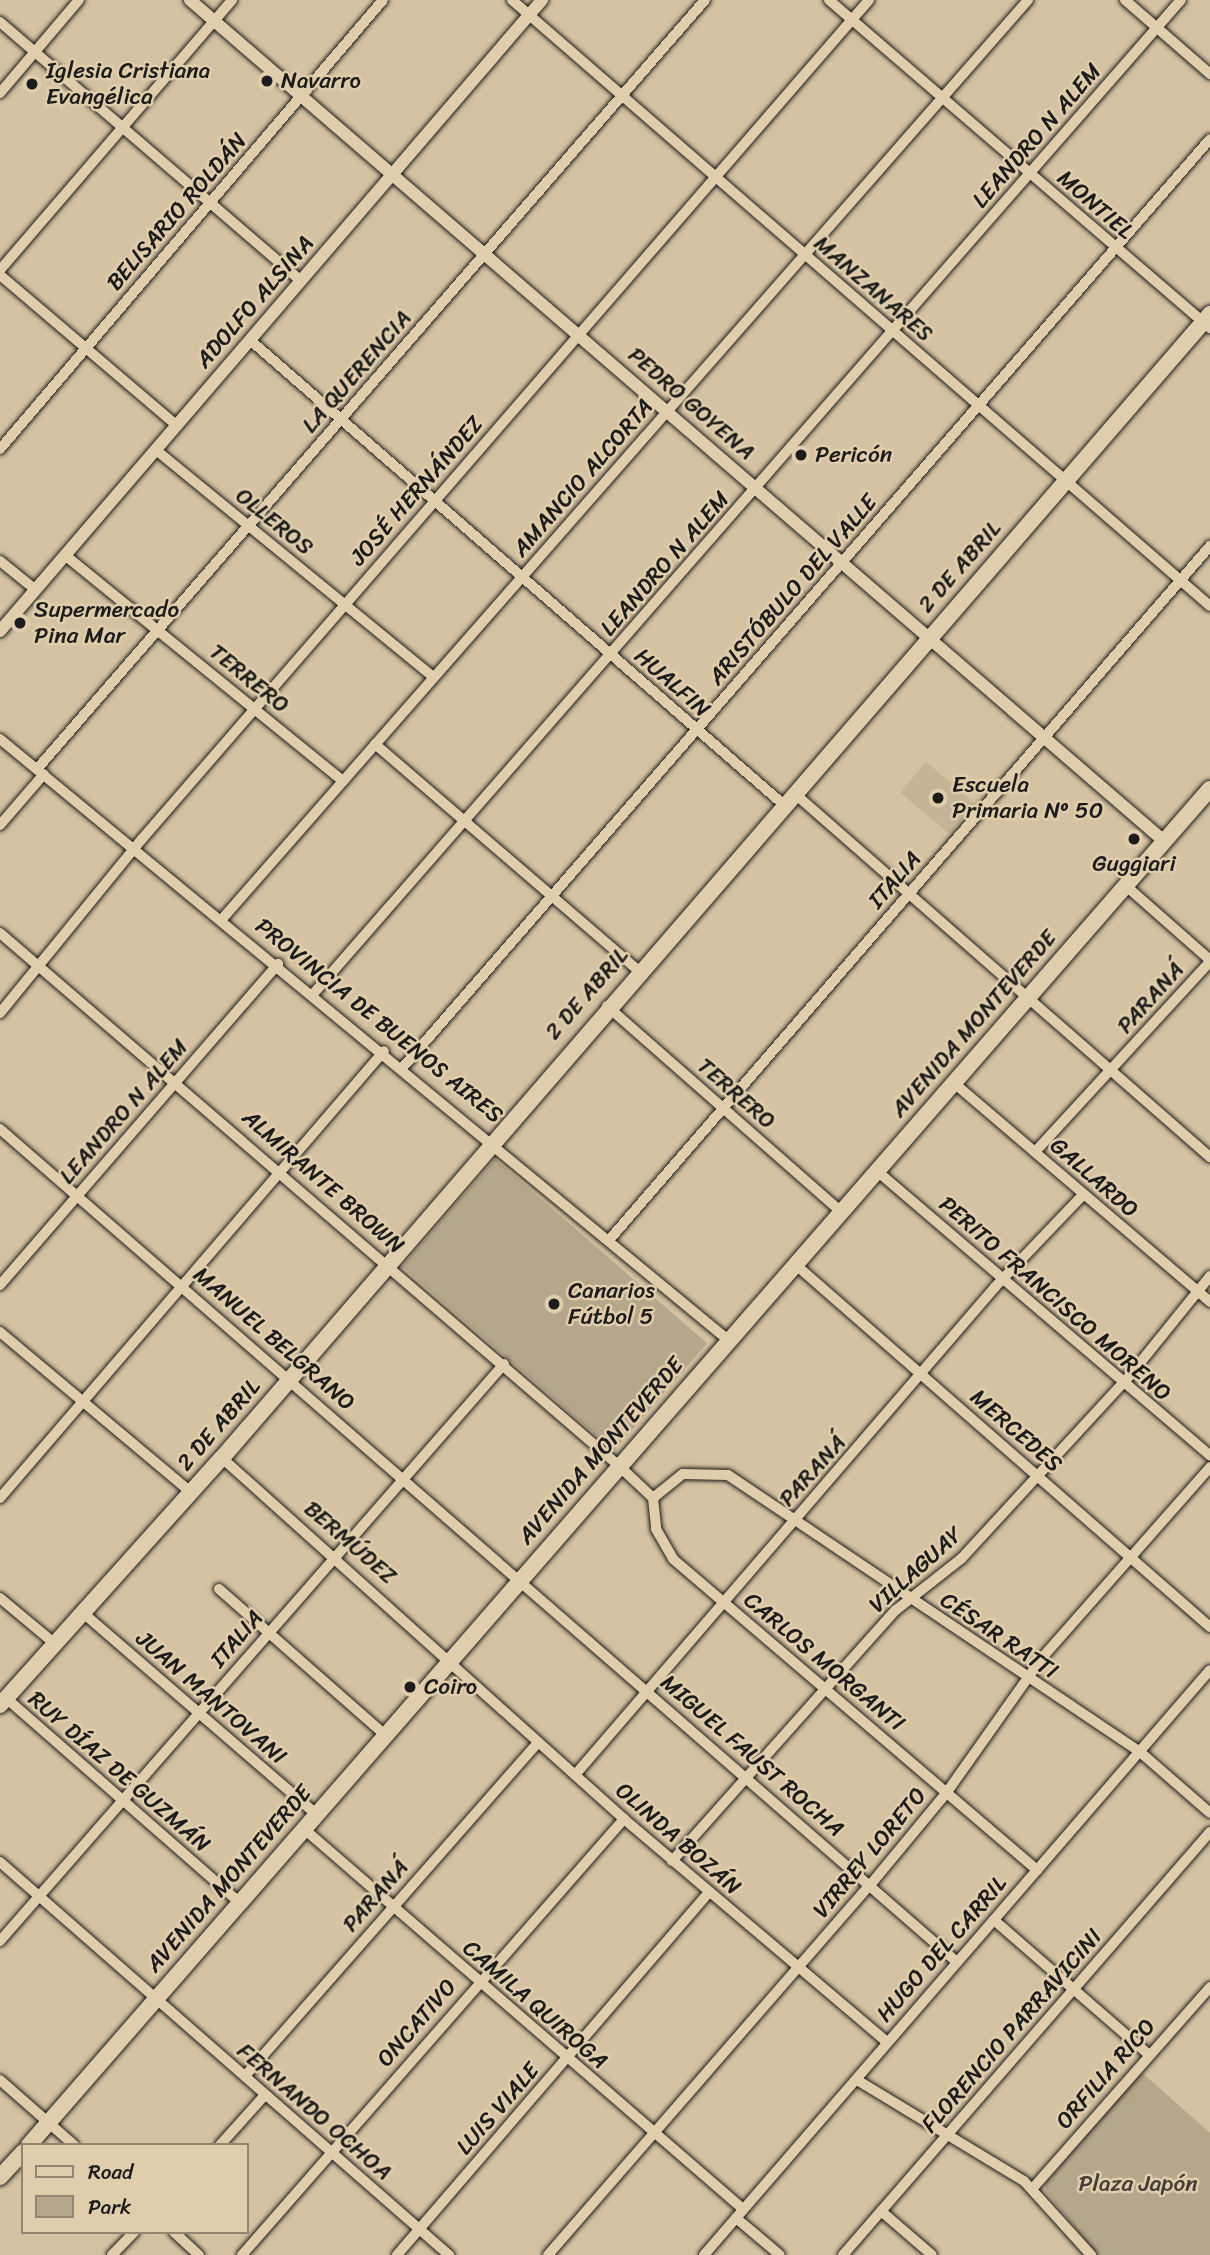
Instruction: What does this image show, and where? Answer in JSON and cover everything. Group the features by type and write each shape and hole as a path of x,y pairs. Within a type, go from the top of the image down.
{"main road":[{"name":"2 DE ABRIL","path":"3,1701 222,1458 386,1262 638,970 1207,322"},
{"name":"AVENIDA MONTEVERDE","path":"31,2143 1125,885 1207,798"},
{"path":"0,2177 21,2154"}],"street":[{"path":"0,93 79,0"},
{"name":"PEDRO GOYENA","path":"190,0 1164,841"},
{"path":"176,425 0,273 232,0"},
{"name":"BELISARIO ROLDÁN","path":"0,449 383,0"},
{"name":"MANZANARES","path":"512,0 1210,606"},
{"name":"ADOLFO ALSINA","path":"0,631 542,0"},
{"name":"LA QUERENCIA","path":"0,825 41,772 248,525 705,0"},
{"name":"MONTIEL","path":"829,0 1029,174 1207,322"},
{"name":"JOSÉ HERNÁNDEZ","path":"0,1013 255,708 869,0"},
{"name":"AMANCIO ALCORTA","path":"223,918 1028,0"},
{"path":"1125,0 1210,74"},
{"name":"LEANDRO N ALEM","path":"314,993 1181,0"},
{"path":"0,22 301,281"},
{"name":"ARISTÓBULO DEL VALLE","path":"404,1066 1114,246 1210,139"},
{"name":"HUALFIN","path":"250,340 697,730 909,893 1210,1157"},
{"name":"OLLEROS","path":"156,450 433,677"},
{"name":"ITALIA","path":"610,1239 720,1106 1210,546"},
{"name":"TERRERO","path":"66,556 343,781"},
{"path":"0,561 36,590"},
{"name":"PROVINCIA DE BUENOS AIRES","path":"0,739 404,1066 728,1340"},
{"path":"375,744 638,970"},
{"path":"1125,885 1210,961"},
{"name":"ALMIRANTE BROWN","path":"0,933 177,1081 618,1465"},
{"name":"PARANÁ","path":"1035,1152 1210,961"},
{"name":"LEANDRO N ALEM","path":"0,1285 278,964"},
{"name":"TERRERO","path":"607,1006 841,1211"},
{"path":"0,1498 82,1400 282,1173 384,1051"},
{"name":"GALLARDO","path":"954,1083 1210,1302"},
{"name":"MANUEL BELGRANO","path":"0,1129 79,1194 520,1580"},
{"name":"PERITO FRANCISCO MORENO","path":"877,1171 1005,1279 1120,1382 1210,1455"},
{"name":"PARANÁ","path":"575,1775 1005,1279 1083,1195"},
{"name":"MERCEDES","path":"796,1265 1210,1627"},
{"name":"VILLAGUAY","path":"672,1861 909,1598 962,1558 1120,1382 1210,1276"},
{"path":"0,1332 191,1492"},
{"name":"ITALIA","path":"0,1941 504,1364"},
{"name":"BERMÚDEZ","path":"222,1458 449,1660"},
{"path":"618,1465 653,1498"},
{"name":"VIRREY LORETO","path":"548,2255 871,1884 947,1792 1027,1679 1210,1467"},
{"name":"CÉSAR RATTI","path":"653,1498 683,1474 715,1471 796,1519 1027,1679 1139,1751 1210,1813"},
{"name":"CARLOS MORGANTI","path":"653,1498 663,1546 724,1603 1037,1870"},
{"name":"MIGUEL FAUST ROCHA","path":"520,1580 871,1884 957,1962"},
{"path":"219,1589 384,1734"},
{"path":"0,1598 54,1643"},
{"name":"JUAN MANTOVANI","path":"82,1612 316,1814"},
{"name":"OLINDA BOZÁN","path":"449,1660 672,1861 887,2042"},
{"name":"HUGO DEL CARRIL","path":"704,2255 1210,1670"},
{"name":"RUY DÍAZ DE GUZMÁN","path":"3,1701 239,1902"},
{"name":"PARANÁ","path":"244,2076 538,1743"},
{"name":"ONCATIVO","path":"242,2255 478,1982 625,1819"},
{"name":"CAMILA QUIROGA","path":"303,1828 391,1908 652,2133 780,2255"},
{"name":"FLORENCIO PARRAVICINI","path":"843,2255 1210,1832"},
{"name":"FERNANDO OCHOA","path":"0,1862 449,2255"},
{"name":"LUIS VIALE","path":"397,2255 709,1892"},
{"path":"994,1920 1147,2053"},
{"name":"ORFILIA RICO","path":"1033,2188 1147,2053 1209,1989"},
{"path":"0,2080 72,2143"},
{"path":"857,2080 1033,2188 1091,2255"},
{"path":"222,2143 265,2095"},
{"path":"881,2211 932,2255"},
{"path":"112,2255 132,2234"},
{"path":"176,2234 199,2255"}],"shaded area":[{"name":"Escuela Primaria Nº 50","path":"926,762 975,803 949,834 900,793"}],"green space":[{"name":"Canarios Fútbol 5","path":"495,1159 707,1343 614,1451 402,1266"},
{"name":"Plaza Japón","path":"1140,2071 1210,2133 1210,2255 1098,2255 1046,2192 1045,2184"}],"place":[{"name":"Navarro","path":"267,81"},
{"name":"Iglesia Cristiana Evangélica","path":"32,84"},
{"name":"Pericón","path":"801,455"},
{"name":"Supermercado Pina Mar","path":"20,623"},
{"name":"Escuela Primaria Nº 50","path":"938,798"},
{"name":"Guggiari","path":"1134,839"},
{"name":"Canarios Fútbol 5","path":"554,1304"},
{"name":"Coiro","path":"410,1687"}]}
